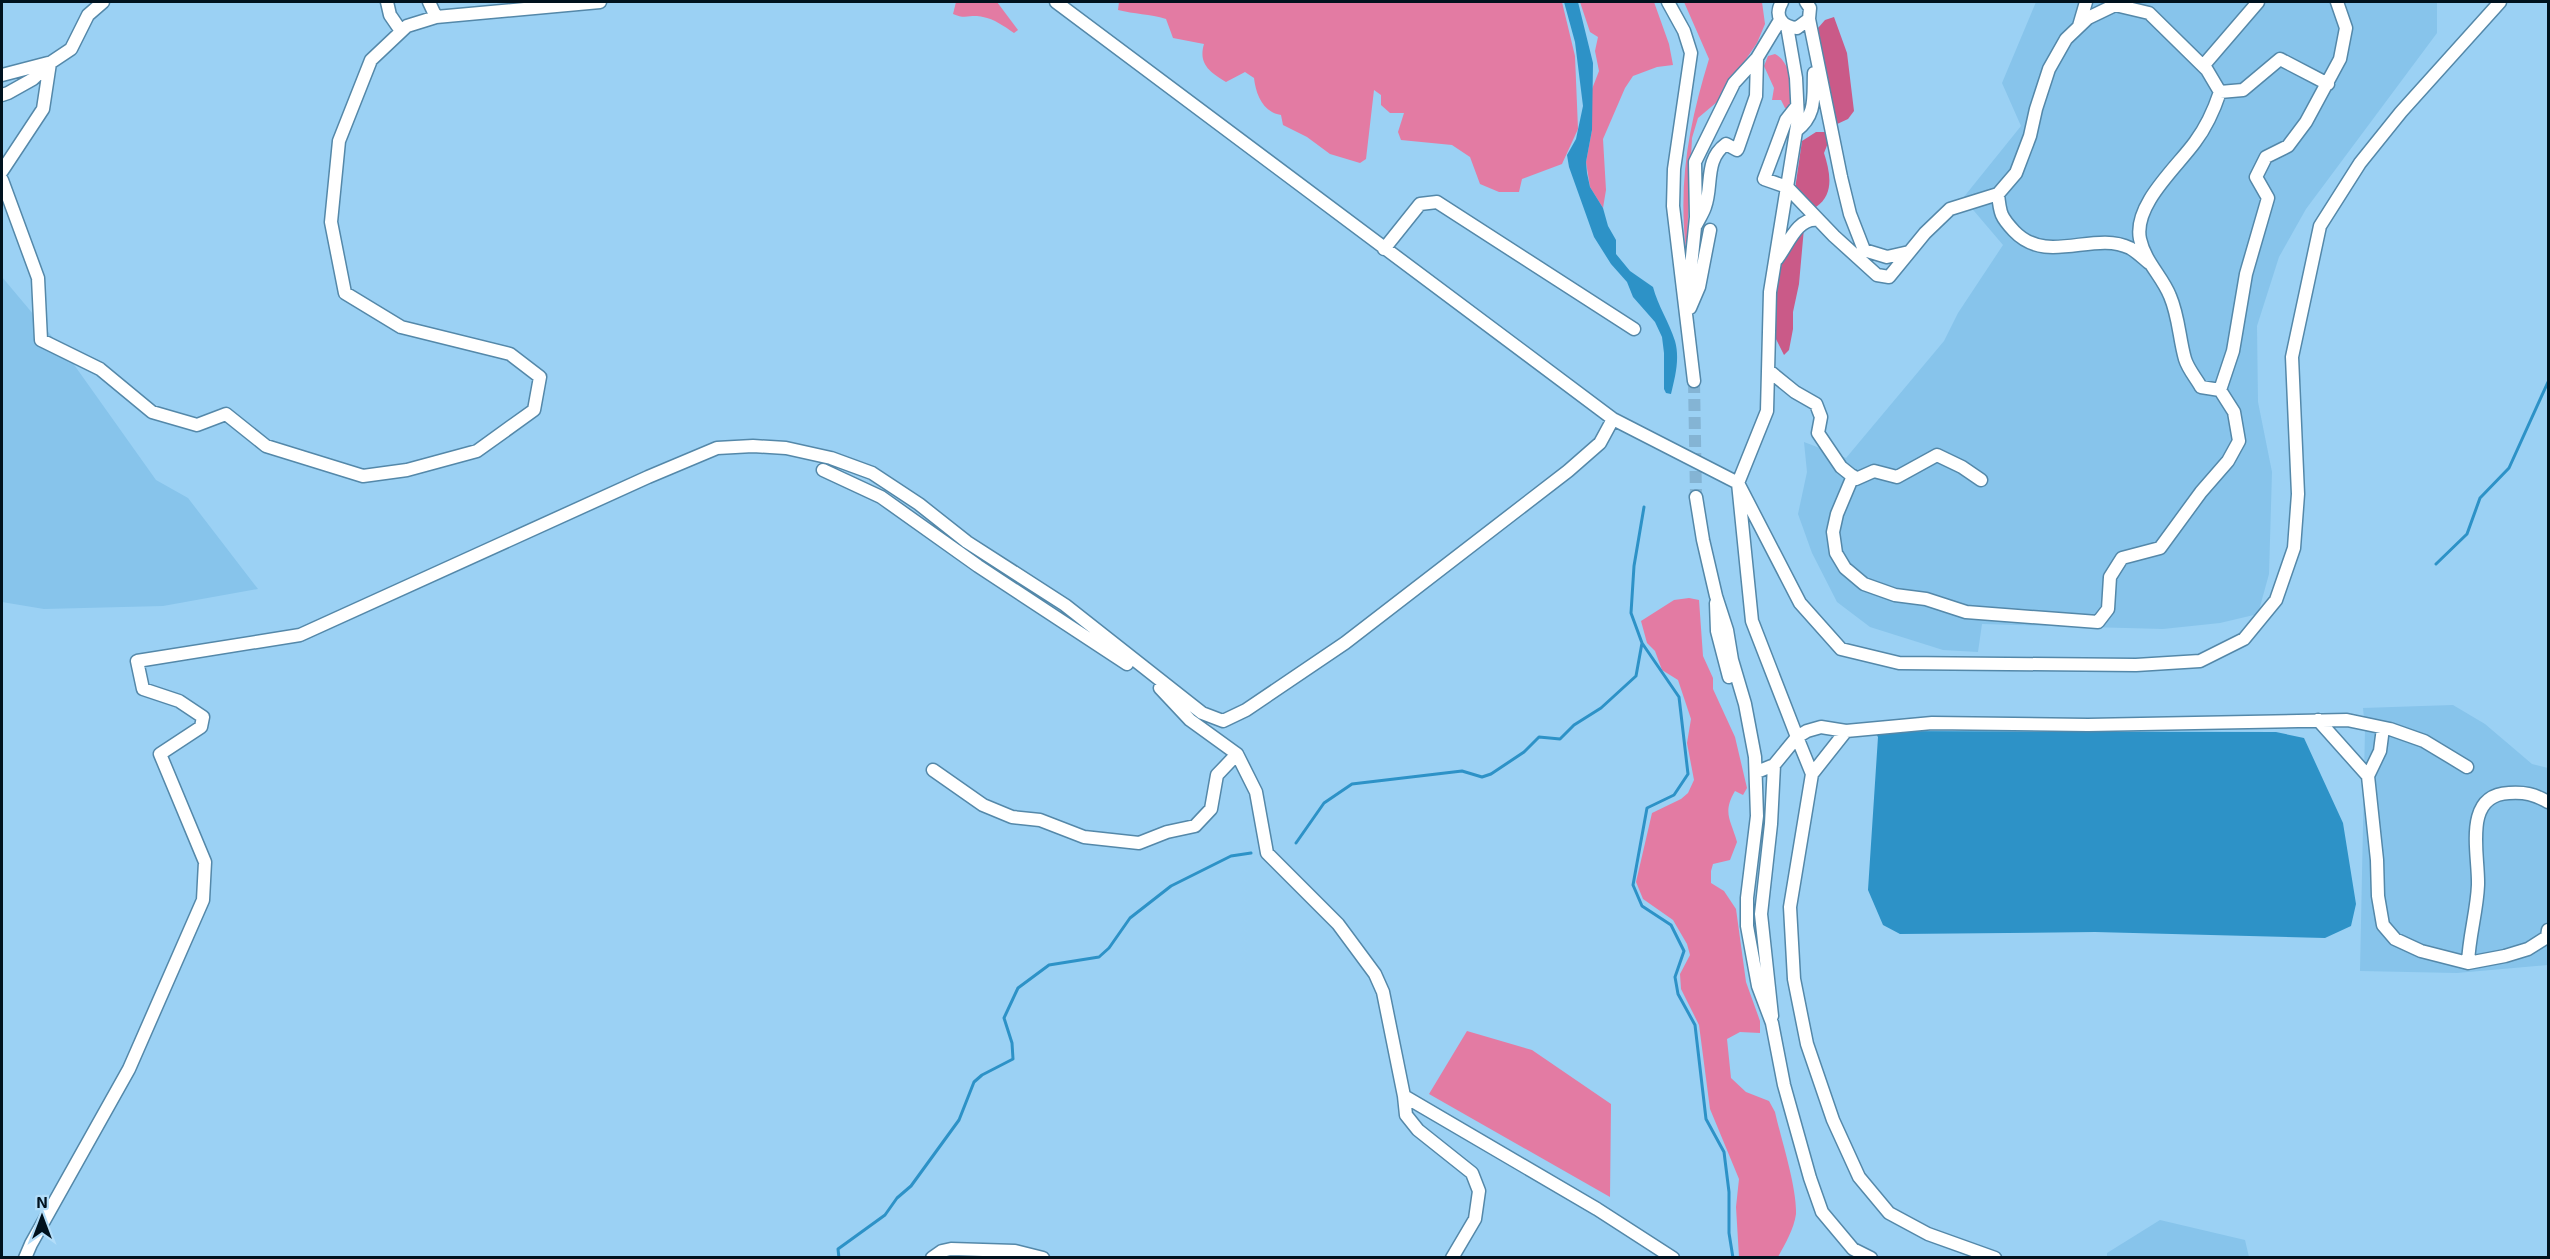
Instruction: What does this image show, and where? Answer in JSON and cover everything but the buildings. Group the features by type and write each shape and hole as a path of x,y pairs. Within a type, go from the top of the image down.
{"street":[{"path":"2,94 33,79 50,63 71,49 88,15 103,2"},
{"path":"387,2 390,15 401,32"},
{"path":"429,2 436,17"},
{"path":"2,180 38,278 41,340 100,369 152,412 197,425 225,414 266,446 363,476 407,470 477,451 534,410 540,377 510,354 401,327 345,293 331,222 339,141 371,60 407,26 436,17 600,2"},
{"path":"1056,2 1613,419 1738,483 1800,603 1841,649 1899,663 2136,665 2200,661 2244,639 2276,600 2294,548 2298,494 2292,357 2320,226 2361,163 2388,129 2500,2"},
{"path":"1668,2 1684,32 1691,53 1674,169 1674,196 1679,271 1694,381"},
{"path":"1806,2 1810,8 1812,37 1850,214 1864,250 1887,257 1909,252"},
{"path":"2078,27 2086,2"},
{"path":"2203,66 2258,2"},
{"path":"2220,390 2233,351 2246,274 2268,198 2256,177 2266,158 2288,146 2306,122 2328,84 2340,58 2346,28 2337,2"},
{"path":"1797,106 1783,127 1764,179 1787,187 1877,276 1889,277 1909,252 1950,209 1998,195 2016,172 2030,136 2049,69 2066,39 2088,18 2117,3 2149,13 2203,66 2220,92"},
{"path":"1686,318 1694,229 1695,162 1734,83 1757,58 1781,11"},
{"path":"1781,11 1802,26 1809,19"},
{"path":"1781,11 1796,78 1796,131 1770,292 1767,411 1738,483 1752,621 1812,774"},
{"path":"1796,131 1807,123 1812,107 1815,64 1812,37"},
{"path":"1694,229 1706,207 1711,163 1719,149 1726,144 1737,150 1756,96 1757,58"},
{"path":"2220,92 2243,90 2280,58 2328,84"},
{"path":"2,75 50,63"},
{"path":"2,171 44,110 50,63"},
{"path":"1853,476 1837,514 1833,532 1836,553 1845,568 1864,584 1895,595 1926,599 1966,612 2098,622 2108,609 2110,577 2122,558 2160,548 2201,492 2228,461 2239,441 2234,412 2220,390 2201,387 2185,360 2179,320 2169,293 2149,263 2140,238 2144,209 2196,141 2212,116 2220,92"},
{"path":"1783,127 1796,131"},
{"path":"1775,148 1791,153"},
{"path":"1998,195 2000,216 2023,240 2043,248 2111,244 2130,248 2149,263"},
{"path":"1384,249 1420,204 1437,202 1634,329"},
{"path":"1775,262 1801,223 1810,219 1818,220"},
{"path":"1686,318 1699,287 1710,230"},
{"path":"1768,370 1795,392 1816,404 1821,417 1818,433 1841,467 1856,479 1874,471 1898,477 1936,455 1962,467 1981,480"},
{"path":"25,1257 129,1069 203,900 205,862 160,754 201,727 203,717 179,701 143,689 137,661 300,635 717,448 753,446 786,448 831,458 872,473 919,504 967,542 1065,605 1202,713 1223,721 1246,710 1345,643 1600,443 1613,419"},
{"path":"823,470 881,497 978,566 1089,637 1163,691 1190,720 1237,754 1256,792 1267,853 1338,924 1376,974 1383,992 1406,1115 1418,1130 1472,1173 1479,1191 1475,1219 1452,1257"},
{"path":"1696,497 1716,596 1727,630 1732,660 1745,704 1757,772 1757,816 1747,898 1747,926 1758,986 1772,1023 1784,1084 1810,1178 1822,1212 1853,1249 1871,1257"},
{"path":"2318,720 2368,776"},
{"path":"1757,772 1774,765 1797,737 1821,727 1846,731 1932,723 2088,724 2347,720 2424,741 2467,766"},
{"path":"2382,728 2379,751 2368,776 2377,860 2378,896 2383,925 2395,939 2421,951 2468,963 2528,949 2547,937 2548,930"},
{"path":"1846,731 1812,774 1790,907 1794,979 1807,1044 1833,1120 1859,1177 1889,1213 1928,1234 1995,1257"},
{"path":"933,770 982,805 1012,817 1040,820 1084,837 1139,843 1167,832 1194,826 1210,809 1216,776 1237,754"},
{"path":"1772,1023 1772,1000 1763,948 1761,914 1771,824 1774,765"},
{"path":"2468,963 2478,884 2475,832 2479,812 2487,799 2504,793 2533,793 2548,802"},
{"path":"1404,1096 1597,1209 1673,1257"},
{"path":"932,1257 951,1249 1015,1251 1043,1257"}],"shaded area":[{"path":"956,2 997,2 1018,30 1014,33 999,23 979,16 961,17 953,14"},
{"path":"1119,2 1562,2 1575,56 1578,129 1562,164 1522,179 1519,192 1499,192 1480,184 1470,157 1452,145 1401,140 1398,132 1404,113 1390,113 1381,105 1381,95 1374,90 1366,159 1360,163 1330,154 1307,137 1283,125 1281,115 1265,106 1257,91 1254,78 1245,72 1226,82 1215,75 1204,62 1204,44 1173,38 1166,19 1118,10"},
{"path":"1564,2 1578,2 1593,63 1592,130 1586,162 1590,187 1603,208 1608,226 1616,240 1616,254 1630,271 1653,287 1673,334 1677,361 1671,394 1666,393 1664,389 1662,337 1655,322 1633,297 1627,282 1611,264 1594,237 1569,167 1567,155 1576,139 1583,106 1575,42"},
{"path":"1580,2 1654,2 1669,44 1673,65 1657,67 1633,76 1625,88 1603,139 1606,190 1603,208 1590,187 1586,162 1592,130 1592,89 1599,71 1595,51 1598,37 1590,32"},
{"path":"1684,2 1762,2 1765,24 1757,43 1717,102 1698,118 1692,138 1687,239 1691,240 1690,248 1686,250 1684,177 1691,130 1709,59"},
{"path":"2036,2 2437,2 2437,33 2306,209 2279,257 2257,326 2258,402 2272,472 2269,574 2258,614 2220,623 2163,629 1982,624 1978,652 1943,650 1870,627 1837,602 1812,553 1798,514 1807,472 1804,442 1846,458 1944,341 1958,313 2003,245 1963,198 2021,126 2002,83"},
{"path":"1834,17 1847,53 1854,111 1848,119 1835,125 1818,28 1825,20"},
{"path":"1775,54 1785,64 1791,78 1790,108 1785,108 1781,100 1772,100 1774,88 1764,66 1768,56"},
{"path":"1816,132 1825,132 1828,143 1824,153 1829,182 1826,196 1816,207 1808,204 1795,189 1802,141"},
{"path":"1804,228 1799,284 1793,312 1793,329 1789,350 1784,355 1774,335 1777,267"},
{"path":"2,277 65,352 156,480 188,498 258,589 163,606 44,609 2,602"},
{"path":"1689,598 1699,600 1703,656 1713,678 1713,689 1735,737 1747,788 1743,795 1735,791 1731,799 1728,811 1737,842 1730,860 1713,864 1711,883 1724,891 1736,909 1746,982 1760,1021 1760,1033 1740,1032 1727,1039 1731,1078 1746,1092 1769,1101 1775,1112 1794,1190 1795,1220 1778,1257 1739,1257 1736,1207 1739,1179 1710,1109 1699,1025 1681,989 1680,974 1690,955 1687,944 1673,920 1643,899 1636,882 1652,813 1681,799 1688,793 1694,780 1687,743 1691,719 1678,680 1662,670 1655,651 1647,643 1641,621 1674,600"},
{"path":"2453,705 2485,724 2532,764 2548,768 2548,965 2457,973 2360,971 2365,729 2363,708"},
{"path":"1874,731 2276,732 2304,738 2343,823 2356,904 2351,926 2325,938 2095,932 1900,934 1883,925 1868,890 1878,737"},
{"path":"1467,1031 1532,1050 1611,1104 1610,1197 1429,1094"},
{"path":"2160,1220 2245,1240 2249,1257 2107,1257 2107,1253"}],"waterway":[{"path":"2436,564 2467,534 2480,498 2509,468 2548,382"},
{"path":"1644,507 1634,566 1631,613 1642,643 1679,697 1688,774 1674,795 1647,808 1633,885 1642,906 1671,925 1684,951 1675,977 1678,994 1695,1025 1706,1119 1724,1152 1729,1192 1729,1233 1733,1258"},
{"path":"1296,843 1324,803 1352,784 1462,771 1482,777 1491,774 1524,752 1539,737 1560,739 1574,725 1601,708 1636,676 1642,643"},
{"path":"839,1258 838,1249 885,1215 897,1198 911,1186 959,1120 974,1082 982,1075 1013,1059 1012,1043 1004,1018 1018,988 1049,965 1099,957 1109,948 1130,918 1171,886 1231,856 1251,853"}],"tunnel":[{"path":"1694,381 1696,497"}]}
